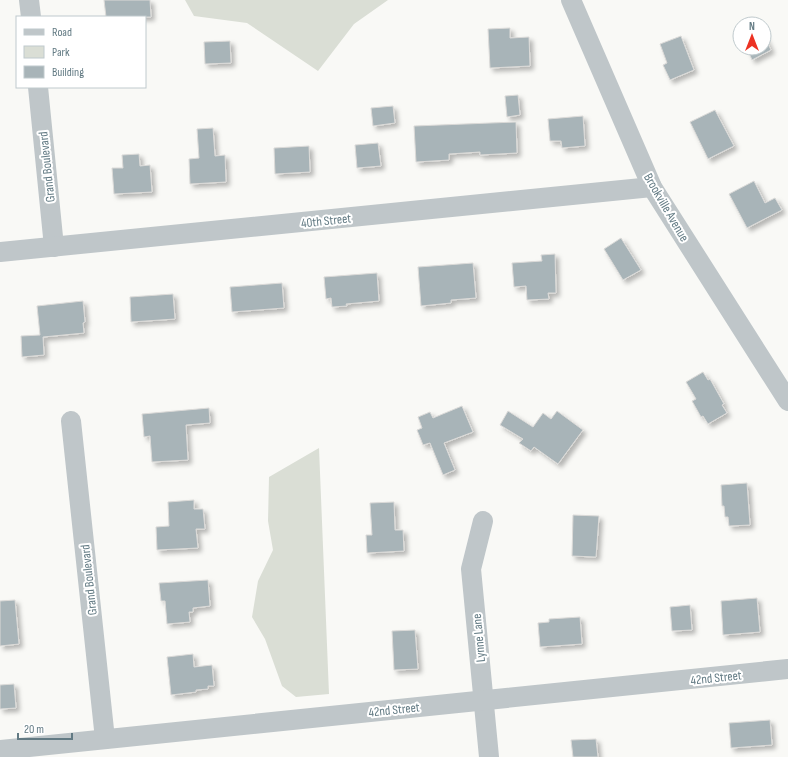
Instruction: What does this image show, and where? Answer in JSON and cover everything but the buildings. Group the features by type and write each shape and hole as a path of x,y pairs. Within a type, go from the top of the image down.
{"street":[{"path":"29,0 31,16"},
{"name":"Brookville Avenue","path":"571,0 652,187 788,401"},
{"name":"Grand Boulevard","path":"38,88 54,247"},
{"name":"40th Street","path":"0,252 652,187"},
{"name":"Grand Boulevard","path":"71,421 105,739"},
{"name":"Lynne Lane","path":"483,521 472,568 489,757"},
{"name":"42nd Street","path":"0,750 788,669"}],"green space":[{"path":"185,0 388,0 354,24 318,71 247,23 194,16"},
{"path":"319,448 329,694 296,697 282,686 265,639 252,617 258,581 273,550 268,521 269,477"}]}
